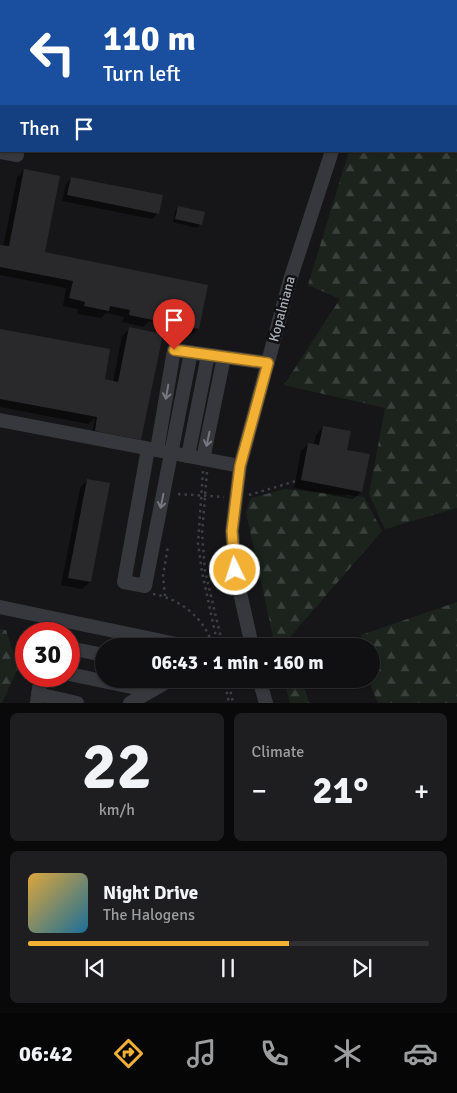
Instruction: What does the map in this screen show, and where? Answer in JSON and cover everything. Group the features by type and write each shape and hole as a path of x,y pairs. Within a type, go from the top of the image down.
{"street":[{"path":"0,152 17,155"},
{"name":"Kopalniana","path":"250,638 235,570 232,531 240,466 290,280 332,152"},
{"path":"191,352 146,586 124,582 174,350 191,352 268,363"},
{"path":"188,456 208,355"},
{"path":"206,460 224,357"},
{"path":"0,420 240,466"},
{"path":"0,607 148,638"},
{"path":"80,650 95,653"},
{"path":"80,676 151,691"},
{"path":"130,703 156,688"},
{"path":"262,688 266,703"},
{"path":"38,698 77,703"}],"path":[{"path":"206,460 198,543 202,572 216,638"},
{"path":"206,460 203,543 205,571 221,638"},
{"path":"176,503 179,486"},
{"path":"165,596 163,576 169,538"},
{"path":"147,593 165,596 201,620 211,638"},
{"path":"226,688 229,703"},
{"path":"230,688 233,703"}],"green space":[{"path":"349,152 457,152 457,508 385,529 369,494 385,408 284,385 340,299 308,285"},
{"path":"285,489 364,497 382,531 290,638 273,638 246,512 251,498"},
{"path":"457,602 457,703 378,703 372,688 380,688 380,638 361,638 361,635"},
{"path":"0,629 6,630 15,658 15,675 2,703 0,703"},
{"path":"286,688 305,688 309,703 290,703"}],"building":[{"path":"24,169 60,176 45,252 208,285 199,329 174,324 175,318 154,314 153,320 129,315 130,310 110,306 109,311 84,306 85,302 69,298 73,281 0,267 0,245 9,246"},
{"path":"71,177 163,195 159,214 67,195"},
{"path":"178,206 205,212 202,225 175,219"},
{"path":"129,327 163,334 141,440 95,431 97,417 0,399 0,329 110,349 105,379 118,382"},
{"path":"323,426 351,431 347,450 370,454 362,492 301,480 308,443 319,445"},
{"path":"87,479 110,483 91,582 68,578"}],"route":[{"path":"174,350 268,363 240,466 232,531 235,570"}]}
